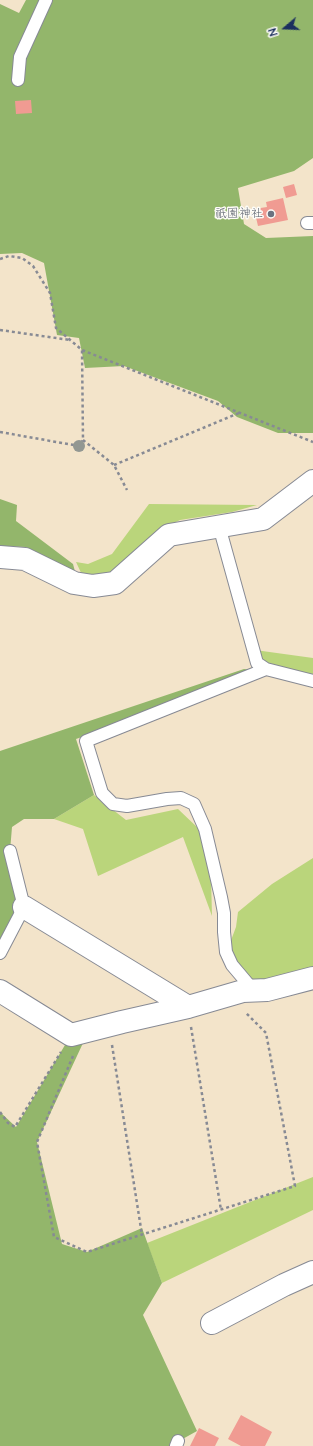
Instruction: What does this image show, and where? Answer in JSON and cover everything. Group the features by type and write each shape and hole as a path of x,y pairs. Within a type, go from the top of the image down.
{"street":[{"path":"0,557 25,559 74,583 93,586 115,583 169,535 263,519 313,481"},
{"path":"24,907 188,1007"},
{"path":"0,991 77,1033 188,1007 243,991 267,990 313,978"},
{"path":"212,1323 284,1285 313,1272"}],"lane":[{"path":"18,80 20,57 46,0"},
{"path":"219,526 257,663 266,669 313,681"},
{"path":"254,991 232,965 226,952 224,913 221,897 205,829 194,804 181,798 128,806 113,804 102,793 86,741 266,669"},
{"path":"0,953 24,907 10,851"}],"path":[{"path":"0,259 9,256 22,258 33,266 50,293 56,328 82,350 313,442"},
{"path":"0,330 70,340"},
{"path":"0,432 79,446 83,440 82,350"},
{"path":"114,465 240,412"},
{"path":"83,440 114,465 127,490"},
{"path":"77,1033 37,1142 54,1237 86,1252 295,1186 266,1032 228,995"},
{"path":"188,1007 221,1210"},
{"path":"109,1025 142,1234"},
{"path":"0,1112 8,1123 15,1127 77,1033"}],"green space":[{"path":"26,0 313,0 313,158 294,171 238,188 244,224 266,238 313,236 313,433 278,433 237,417 218,401 124,366 85,368 79,338 57,335 44,263 22,253 0,254 0,4 19,13"},
{"path":"0,499 17,505 16,521 73,564 77,579 26,547 0,546"},
{"path":"149,504 257,505 232,512 180,520 154,533 126,564 109,577 83,577 76,562 88,564 112,554"},
{"path":"255,650 313,658 313,677 269,666"},
{"path":"244,669 261,671 175,705 76,739 94,795 54,819 24,819 12,827 10,851 24,905 0,952 0,751"},
{"path":"94,795 126,820 178,809 199,829 211,877 212,916 183,837 98,876 83,829 54,819"},
{"path":"313,858 313,975 255,982 235,964 230,943 236,927 238,912 272,884"},
{"path":"71,1035 83,1043 37,1142 62,1244 87,1252 142,1228 162,1283 143,1315 197,1431 179,1441 176,1446 0,1446 0,1112 16,1127"},
{"path":"313,1177 313,1210 162,1283 147,1243"}],"building":[{"path":"31,100 32,113 16,114 15,101"},
{"path":"294,184 297,195 286,198 283,187"},
{"name":"祇園神社","path":"283,198 288,220 258,226 254,209 267,207 266,202"},
{"path":"241,1415 272,1432 265,1446 241,1446 228,1439"},
{"path":"199,1428 219,1438 215,1446 190,1446"}],"place":[{"name":"祇園神社","path":"271,214"}]}
